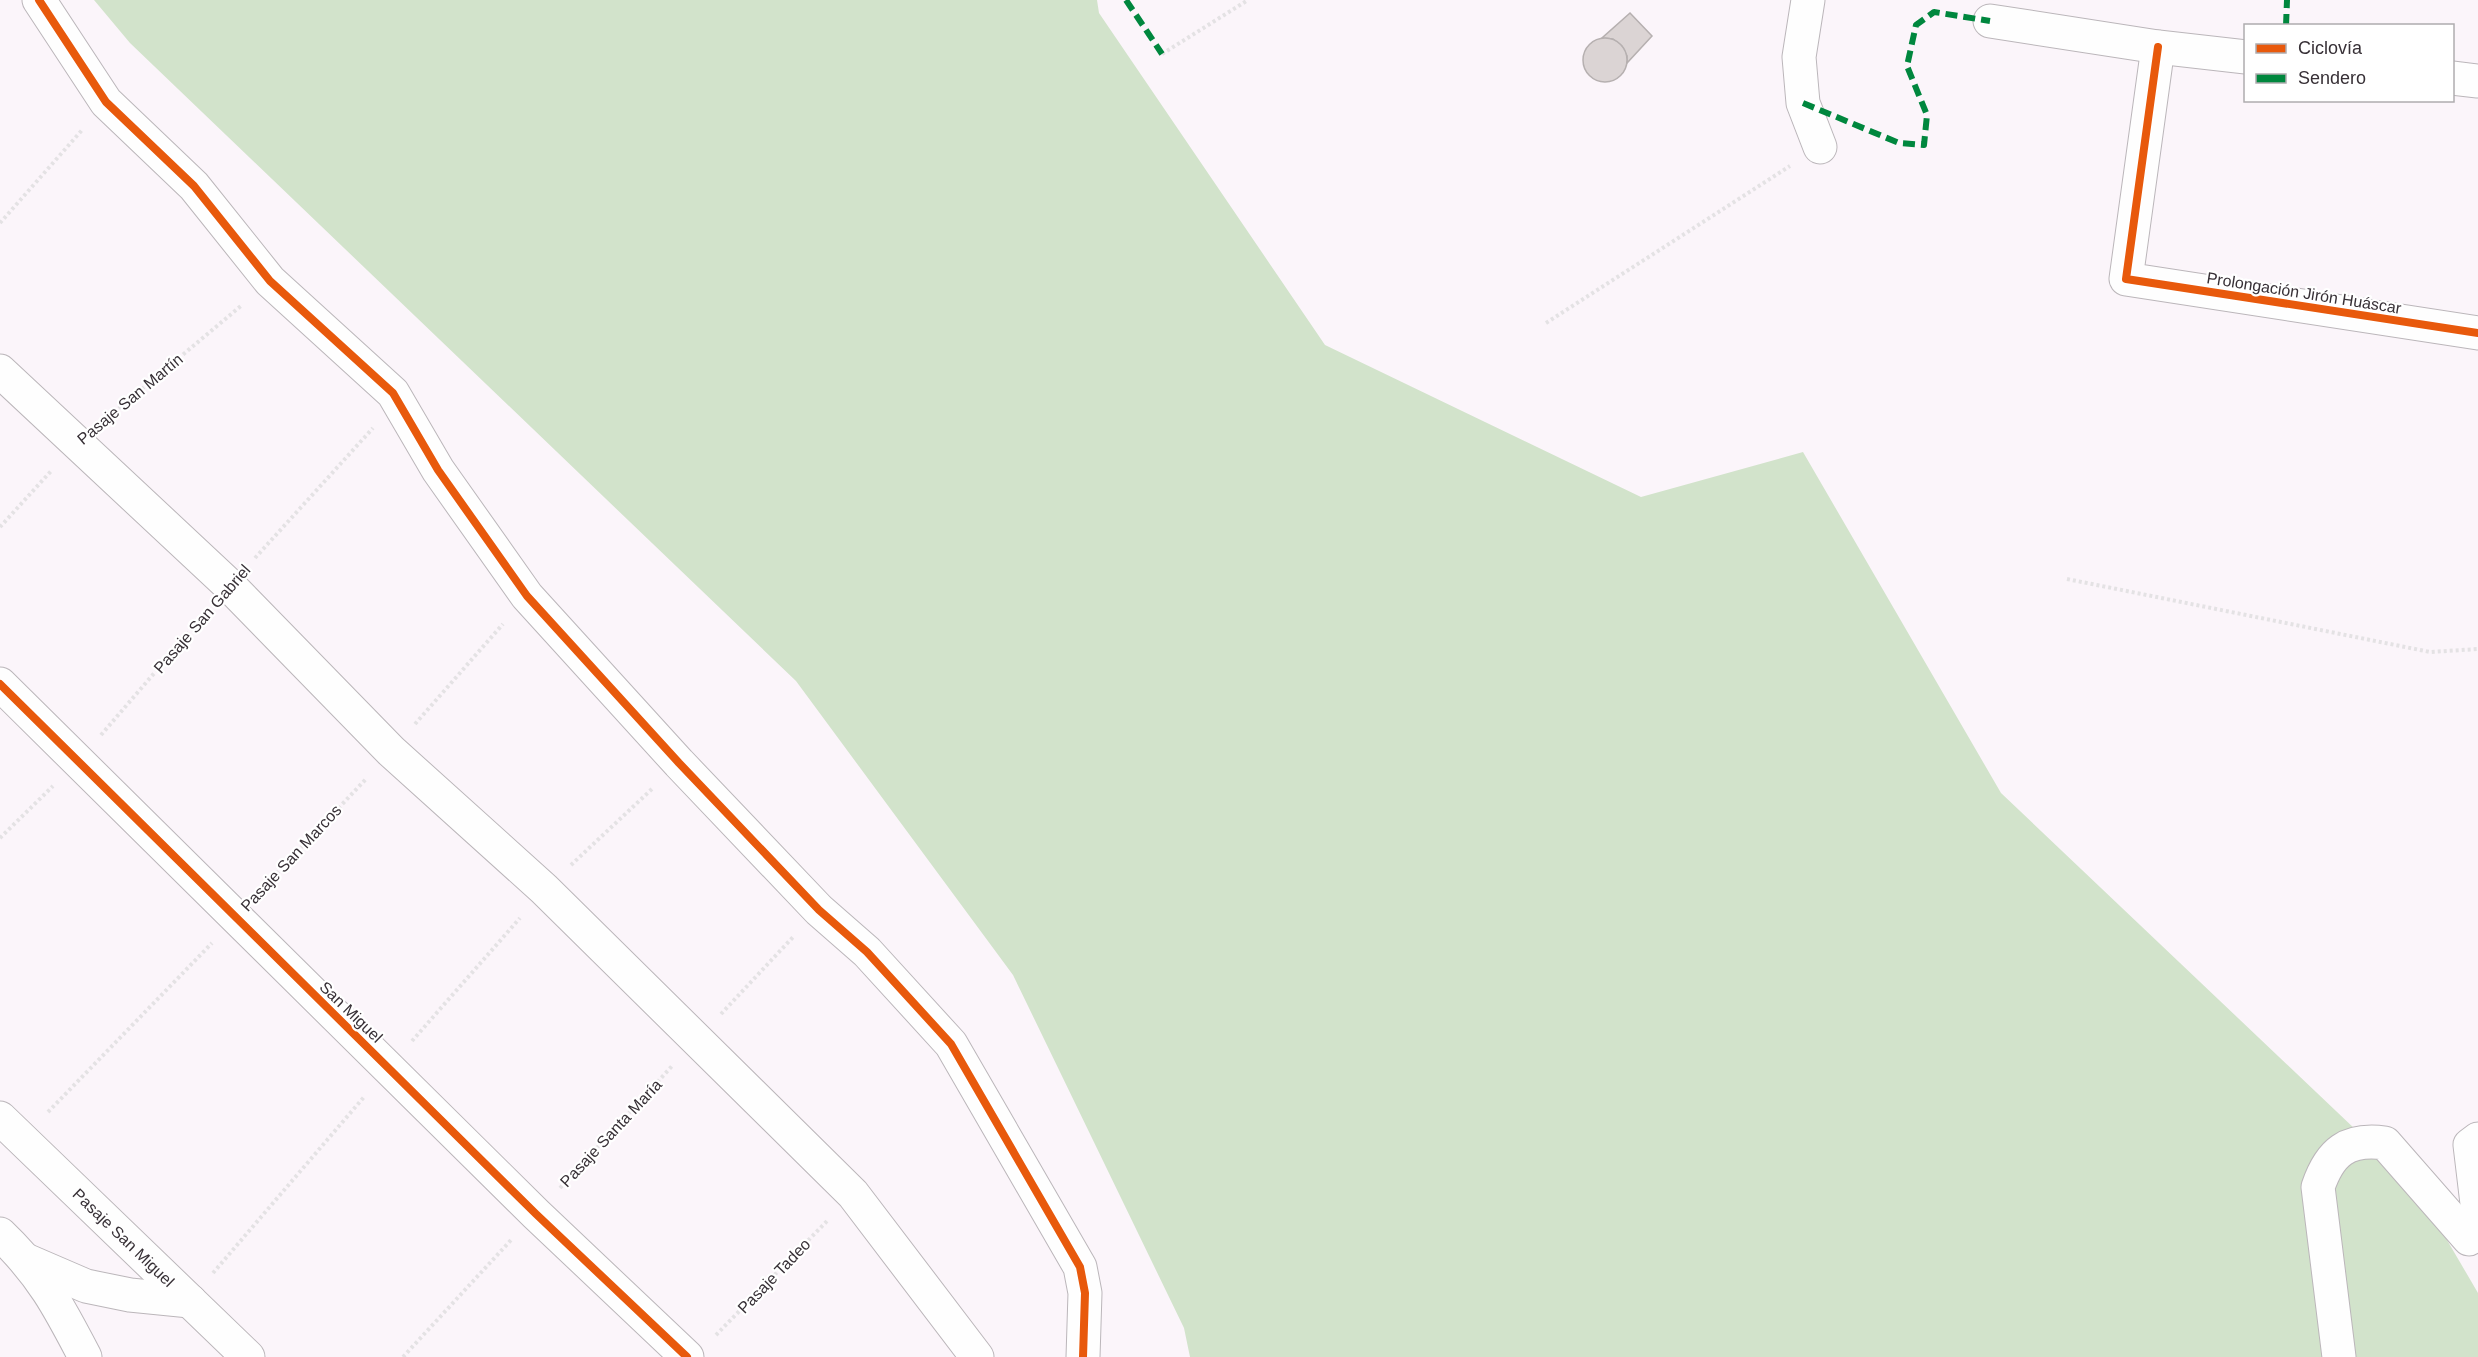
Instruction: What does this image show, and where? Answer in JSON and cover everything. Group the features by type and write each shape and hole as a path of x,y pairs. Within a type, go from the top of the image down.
{"street":[{"path":"39,0 106,102 194,186 270,281 393,393 438,470 527,596 679,763 819,910 867,952 951,1044 1080,1267 1085,1293 1083,1357"},
{"path":"1808,0 1799,57 1803,103 1820,147"},
{"path":"1990,21 2158,47 2244,57"},
{"name":"Prolongación Jirón Huáscar","path":"2158,47 2126,279 2478,333"},
{"path":"2454,78 2478,81"},
{"path":"0,371 75,445 230,586 391,751 544,890 853,1194 977,1357"},
{"name":"San Miguel","path":"0,684 536,1214 699,1348"},
{"name":"Pasaje San Miguel","path":"11,1128 190,1301 236,1356"},
{"path":"2478,1139 2470,1145 2478,1212"},
{"path":"2339,1357 2318,1187 2325,1165 2343,1149 2364,1140 2385,1143 2469,1239 2478,1233"},
{"path":"0,1234 28,1260 54,1299 85,1357"},
{"path":"28,1260 86,1286 130,1296 190,1301"}],"path":[{"path":"1162,54 1248,0"},
{"path":"0,223 106,102"},
{"path":"1546,323 1820,147"},
{"path":"2067,579 2430,652 2478,649"},
{"path":"190,1301 544,890 679,763"}],"green space":[{"path":"94,0 1097,0 1099,13 1325,345 1641,497 1803,452 2001,793 2416,1187 2478,1293 2478,1357 1190,1357 1184,1328 1013,975 796,681 130,43"}],"building":[{"path":"1630,13 1652,36 1627,63 1627,56 1622,46 1613,39 1602,38"},
{"path":"1605,38 1621,44 1627,60 1621,76 1605,82 1589,76 1583,60 1589,44"}],"marked path":[{"path":"1126,0 1162,54"},
{"path":"2286,24 2287,0"},
{"path":"1803,103 1899,143 1924,145 1927,115 1907,66 1916,25 1934,12 1990,21"}],"cycle path":[{"path":"39,0 106,102 194,186 270,281 393,393 438,470 527,596 679,763 819,910 867,952 951,1044 1080,1267 1085,1293 1083,1357"},
{"path":"2158,47 2126,279 2478,333"},
{"name":"Pasaje San Marcos","path":"0,684 536,1214 687,1357"}]}
